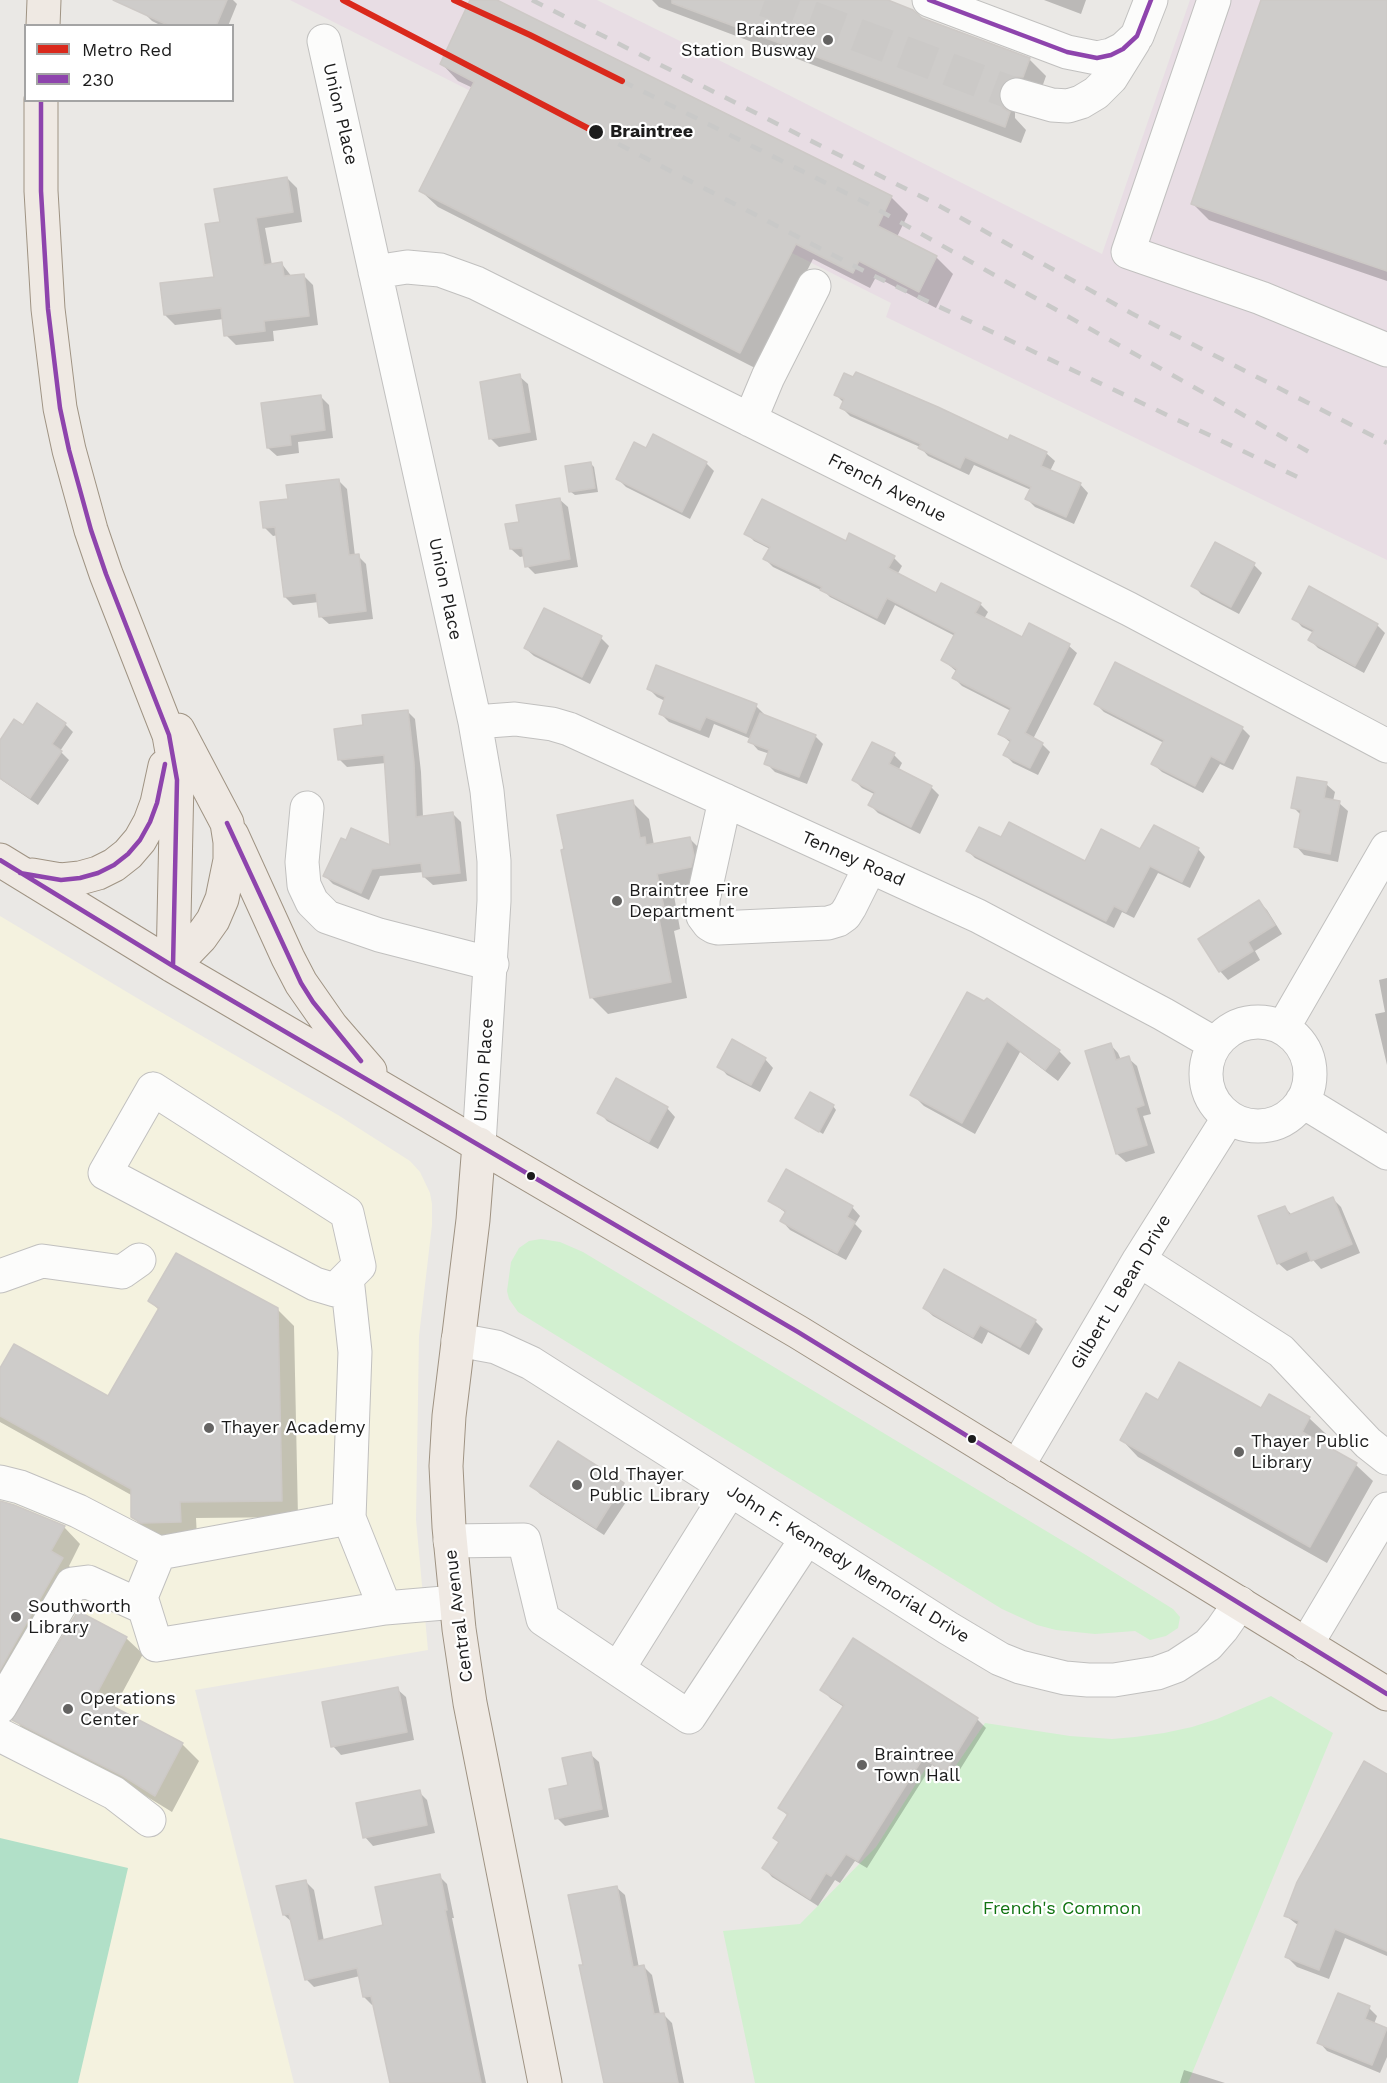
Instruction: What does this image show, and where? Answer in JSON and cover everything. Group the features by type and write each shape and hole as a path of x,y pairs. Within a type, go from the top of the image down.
{"main road":[{"path":"43,24 44,0"},
{"path":"41,102 44,255 60,408 91,530 169,735 177,780 173,966"},
{"path":"141,662 226,823 301,983 331,1026 387,1091"},
{"path":"10,867 61,880 80,879 114,865 140,840 157,803 166,759 141,662"},
{"path":"173,966 201,937 213,920 222,899 230,860 230,842 226,823"},
{"path":"10,867 173,966 798,1332 1387,1694"},
{"name":"Central Avenue","path":"479,1144 474,1211 449,1416 446,1466 450,1541 470,1703 545,2083"}],"street":[{"path":"929,0 1083,56 1097,58 1111,55 1123,49 1137,36"},
{"path":"1017,95 1052,105 1068,106 1082,102 1096,93 1111,78 1137,36 1151,0"},
{"path":"1214,0 1128,252 1261,298 1387,350"},
{"name":"Union Place","path":"324,42 474,722 487,791 493,838 494,901 492,964 479,1144"},
{"name":"French Avenue","path":"375,272 407,267 440,270 459,275 1129,609 1387,746"},
{"path":"750,420 768,377 814,286"},
{"name":"Tenney Road","path":"474,722 515,719 552,724 569,729 978,916 1215,1044"},
{"path":"725,800 703,900 703,916 714,927 828,923 838,920 850,907 870,867"},
{"path":"307,808 302,862 304,885 312,902 327,917 379,935 492,964"},
{"path":"1283,1028 1387,848"},
{"path":"1248,1023 1266,1023 1283,1028 1301,1044 1308,1061 1310,1079 1302,1101 1290,1115 1274,1124 1246,1125 1229,1118 1213,1101 1207,1085 1208,1057 1215,1044 1232,1029 1248,1023"},
{"path":"153,1089 347,1213 359,1266 347,1278 335,1290 315,1284 105,1173 153,1089"},
{"path":"1302,1101 1387,1153"},
{"name":"Gilbert L Bean Drive","path":"1017,1467 1139,1260 1229,1118"},
{"path":"0,1276 42,1261 122,1272 140,1260"},
{"path":"1139,1260 1281,1351 1368,1443 1387,1458"},
{"path":"347,1278 355,1352 348,1518 385,1608"},
{"name":"John F. Kennedy Memorial Drive","path":"458,1340 496,1347 531,1363 1000,1659 1020,1667 1065,1678 1114,1680 1157,1673 1176,1666 1208,1645 1240,1603"},
{"path":"0,1482 20,1487 78,1511 159,1553 348,1518"},
{"path":"618,1669 730,1490"},
{"path":"1306,1644 1387,1509"},
{"path":"450,1541 524,1540 543,1619 689,1717 807,1538"},
{"path":"159,1553 141,1597 156,1645 385,1608 456,1602"},
{"path":"0,1707 72,1584 88,1582 144,1607"},
{"path":"0,1735 114,1793 149,1820"}],"shaded area":[{"path":"290,0 597,0 1102,254 1190,0 1387,0 1387,560 886,317 891,303"},
{"name":"Thayer Academy","path":"0,916 338,1115 410,1161 420,1172 430,1193 432,1225 419,1336 416,1520 428,1650 195,1690 294,2083 0,2083"}],"green space":[{"path":"541,1239 560,1242 583,1252 1086,1555 1173,1609 1180,1617 1178,1628 1166,1636 1150,1640 1135,1631 1095,1634 1056,1630 1037,1625 1002,1609 518,1312 509,1299 507,1291 511,1262 519,1248 529,1241"},
{"name":"French's Common","path":"1271,1696 1333,1733 1188,2083 755,2083 723,1931 800,1924 876,1847 926,1768 946,1780 985,1723 1070,1736 1112,1739 1135,1737 1192,1727"},
{"path":"0,1838 128,1868 78,2083 0,2083"}],"building":[{"path":"113,0 227,0 217,24 166,24"},
{"path":"470,0 497,0 892,196 878,226 937,256 919,292 859,261 853,273 796,244 740,353 419,191 474,82 440,64"},
{"path":"672,0 888,0 913,10 922,18 1030,58 1023,77 1012,77 999,89 999,100 1003,108 1010,112 1005,127 672,3"},
{"path":"1261,0 1387,0 1387,271 1191,204"},
{"path":"287,177 293,212 256,218 264,265 282,262 284,276 304,274 309,316 264,321 265,331 224,336 221,308 164,315 160,283 214,277 205,224 220,222 214,189"},
{"path":"856,372 1008,440 1010,435 1047,452 1041,466 1081,483 1066,517 1025,499 1031,487 965,457 960,468 918,448 921,444 840,408 844,399 834,395 844,373 853,377"},
{"path":"520,374 530,432 489,439 480,382"},
{"path":"321,395 325,430 290,435 291,445 267,448 261,403"},
{"path":"653,434 707,462 682,512 616,479 634,442 646,448"},
{"path":"591,462 595,488 569,492 565,466"},
{"path":"339,479 349,555 359,554 366,611 319,617 316,593 284,597 275,527 263,528 260,502 288,499 286,485"},
{"path":"560,498 570,559 525,567 522,548 510,549 505,524 519,522 516,505"},
{"path":"762,499 846,541 849,533 895,556 888,568 936,593 941,583 981,603 975,613 1022,637 1029,623 1070,644 1025,733 1043,743 1030,768 1003,755 1011,740 998,734 1011,708 952,678 957,669 941,660 955,633 887,598 877,618 820,590 822,587 763,559 770,547 744,534"},
{"path":"1215,542 1255,563 1231,607 1191,586"},
{"path":"1309,586 1378,624 1355,666 1308,640 1314,630 1292,619"},
{"path":"544,608 602,636 582,677 524,648"},
{"path":"1115,662 1243,727 1224,763 1211,756 1195,786 1151,764 1164,740 1094,704"},
{"path":"656,665 757,704 746,733 706,717 700,730 659,714 665,697 647,689"},
{"path":"37,703 66,723 52,744 62,751 30,798 0,778 0,740 14,719 23,725"},
{"path":"408,710 414,763 416,817 453,812 460,873 423,877 421,863 372,869 361,893 323,876 341,838 346,840 351,828 390,845 384,755 338,760 334,729 363,725 362,715"},
{"path":"760,713 816,735 799,777 764,764 769,750 748,742"},
{"path":"872,742 895,753 889,764 932,786 911,827 868,805 875,792 852,780"},
{"path":"1297,777 1327,782 1324,798 1340,801 1330,854 1294,847 1301,810 1291,808"},
{"name":"Braintree Fire Department","path":"633,800 640,838 645,837 646,845 690,837 694,856 691,867 657,874 665,913 658,914 671,982 590,998 561,850 564,849 557,815"},
{"path":"1009,822 1085,861 1101,829 1140,849 1154,825 1199,848 1182,882 1150,866 1126,912 1114,906 1106,921 966,851 979,827 1001,837"},
{"path":"1259,900 1275,925 1248,942 1253,951 1219,972 1198,939"},
{"path":"967,992 984,1001 987,998 1060,1050 1045,1070 1007,1041 962,1123 910,1095"},
{"path":"732,1039 766,1058 751,1085 717,1067"},
{"path":"1111,1043 1116,1060 1129,1056 1144,1105 1136,1108 1147,1145 1116,1154 1085,1051"},
{"path":"616,1078 668,1107 649,1142 597,1113"},
{"path":"810,1092 834,1105 819,1132 795,1118"},
{"path":"786,1169 853,1206 847,1217 855,1222 837,1253 780,1221 786,1211 768,1201"},
{"path":"1333,1197 1352,1244 1311,1261 1307,1251 1277,1264 1258,1216 1285,1206 1289,1215"},
{"path":"176,1253 278,1308 282,1501 180,1502 181,1522 141,1523 131,1517 131,1489 0,1416 0,1368 14,1344 108,1396 159,1308 148,1301"},
{"path":"944,1269 1036,1320 1020,1347 980,1325 973,1337 923,1308"},
{"name":"Thayer Public Library","path":"1179,1362 1261,1408 1269,1394 1310,1417 1302,1432 1357,1463 1310,1547 1120,1440 1146,1393 1158,1400"},
{"name":"Old Thayer Public Library","path":"558,1441 624,1483 596,1528 530,1486"},
{"name":"Southworth Library","path":"0,1501 65,1526 51,1551 63,1558 0,1670"},
{"name":"Operations Center","path":"78,1611 127,1637 95,1697 183,1743 155,1796 123,1776 12,1720"},
{"name":"Braintree Town Hall","path":"853,1638 978,1718 945,1772 923,1758 858,1861 846,1854 831,1876 826,1873 810,1899 762,1868 779,1842 773,1838 788,1814 778,1808 844,1705 820,1690"},
{"path":"398,1687 407,1732 331,1747 322,1702"},
{"path":"591,1752 602,1809 555,1819 549,1789 568,1785 562,1758"},
{"path":"1364,1761 1387,1774 1387,1951 1335,1929 1319,1970 1285,1957 1299,1921 1284,1916 1297,1882"},
{"path":"420,1790 427,1825 363,1838 356,1803"},
{"path":"440,1874 447,1910 445,1910 481,2083 390,2083 371,1996 363,1997 357,1968 305,1980 289,1914 283,1915 276,1886 306,1880 318,1941 383,1925 375,1887"},
{"path":"617,1886 633,1967 644,1965 654,2014 664,2013 678,2083 604,2083 579,1965 583,1965 568,1895"},
{"path":"1338,1993 1370,2006 1365,2019 1387,2028 1372,2065 1317,2043"}],"tunnel":[{"path":"765,0 1017,95"}],"railway":[{"path":"532,0 936,204 1131,313 1387,443"},
{"path":"622,81 868,204 1318,457"},
{"path":"597,133 868,273 1306,481"}],"metro line":[{"name":"Red","path":"343,0 597,133"},
{"name":"Red","path":"454,0 622,81"}],"transit line":[{"name":"230","path":"929,0 1067,52 1097,58 1123,49 1137,36 1151,0"},
{"name":"230","path":"41,102 41,191 48,309 60,408 91,530 169,735 177,780 173,966"},
{"name":"230","path":"20,873 61,880 98,873 114,865 140,840 150,822 157,803 165,764"},
{"name":"230","path":"227,823 301,983 313,1002 361,1061"},
{"name":"230","path":"0,860 173,966 798,1332 1387,1694"}],"place":[{"name":"Braintree Station Busway","path":"828,40"},
{"name":"Braintree","path":"596,132"},
{"name":"Braintree Fire Department","path":"617,901"},
{"name":"Thayer Academy","path":"209,1428"},
{"name":"Thayer Public Library","path":"1239,1452"},
{"name":"Old Thayer Public Library","path":"577,1485"},
{"name":"Southworth Library","path":"16,1617"},
{"name":"Operations Center","path":"68,1709"},
{"name":"Braintree Town Hall","path":"862,1765"}]}
